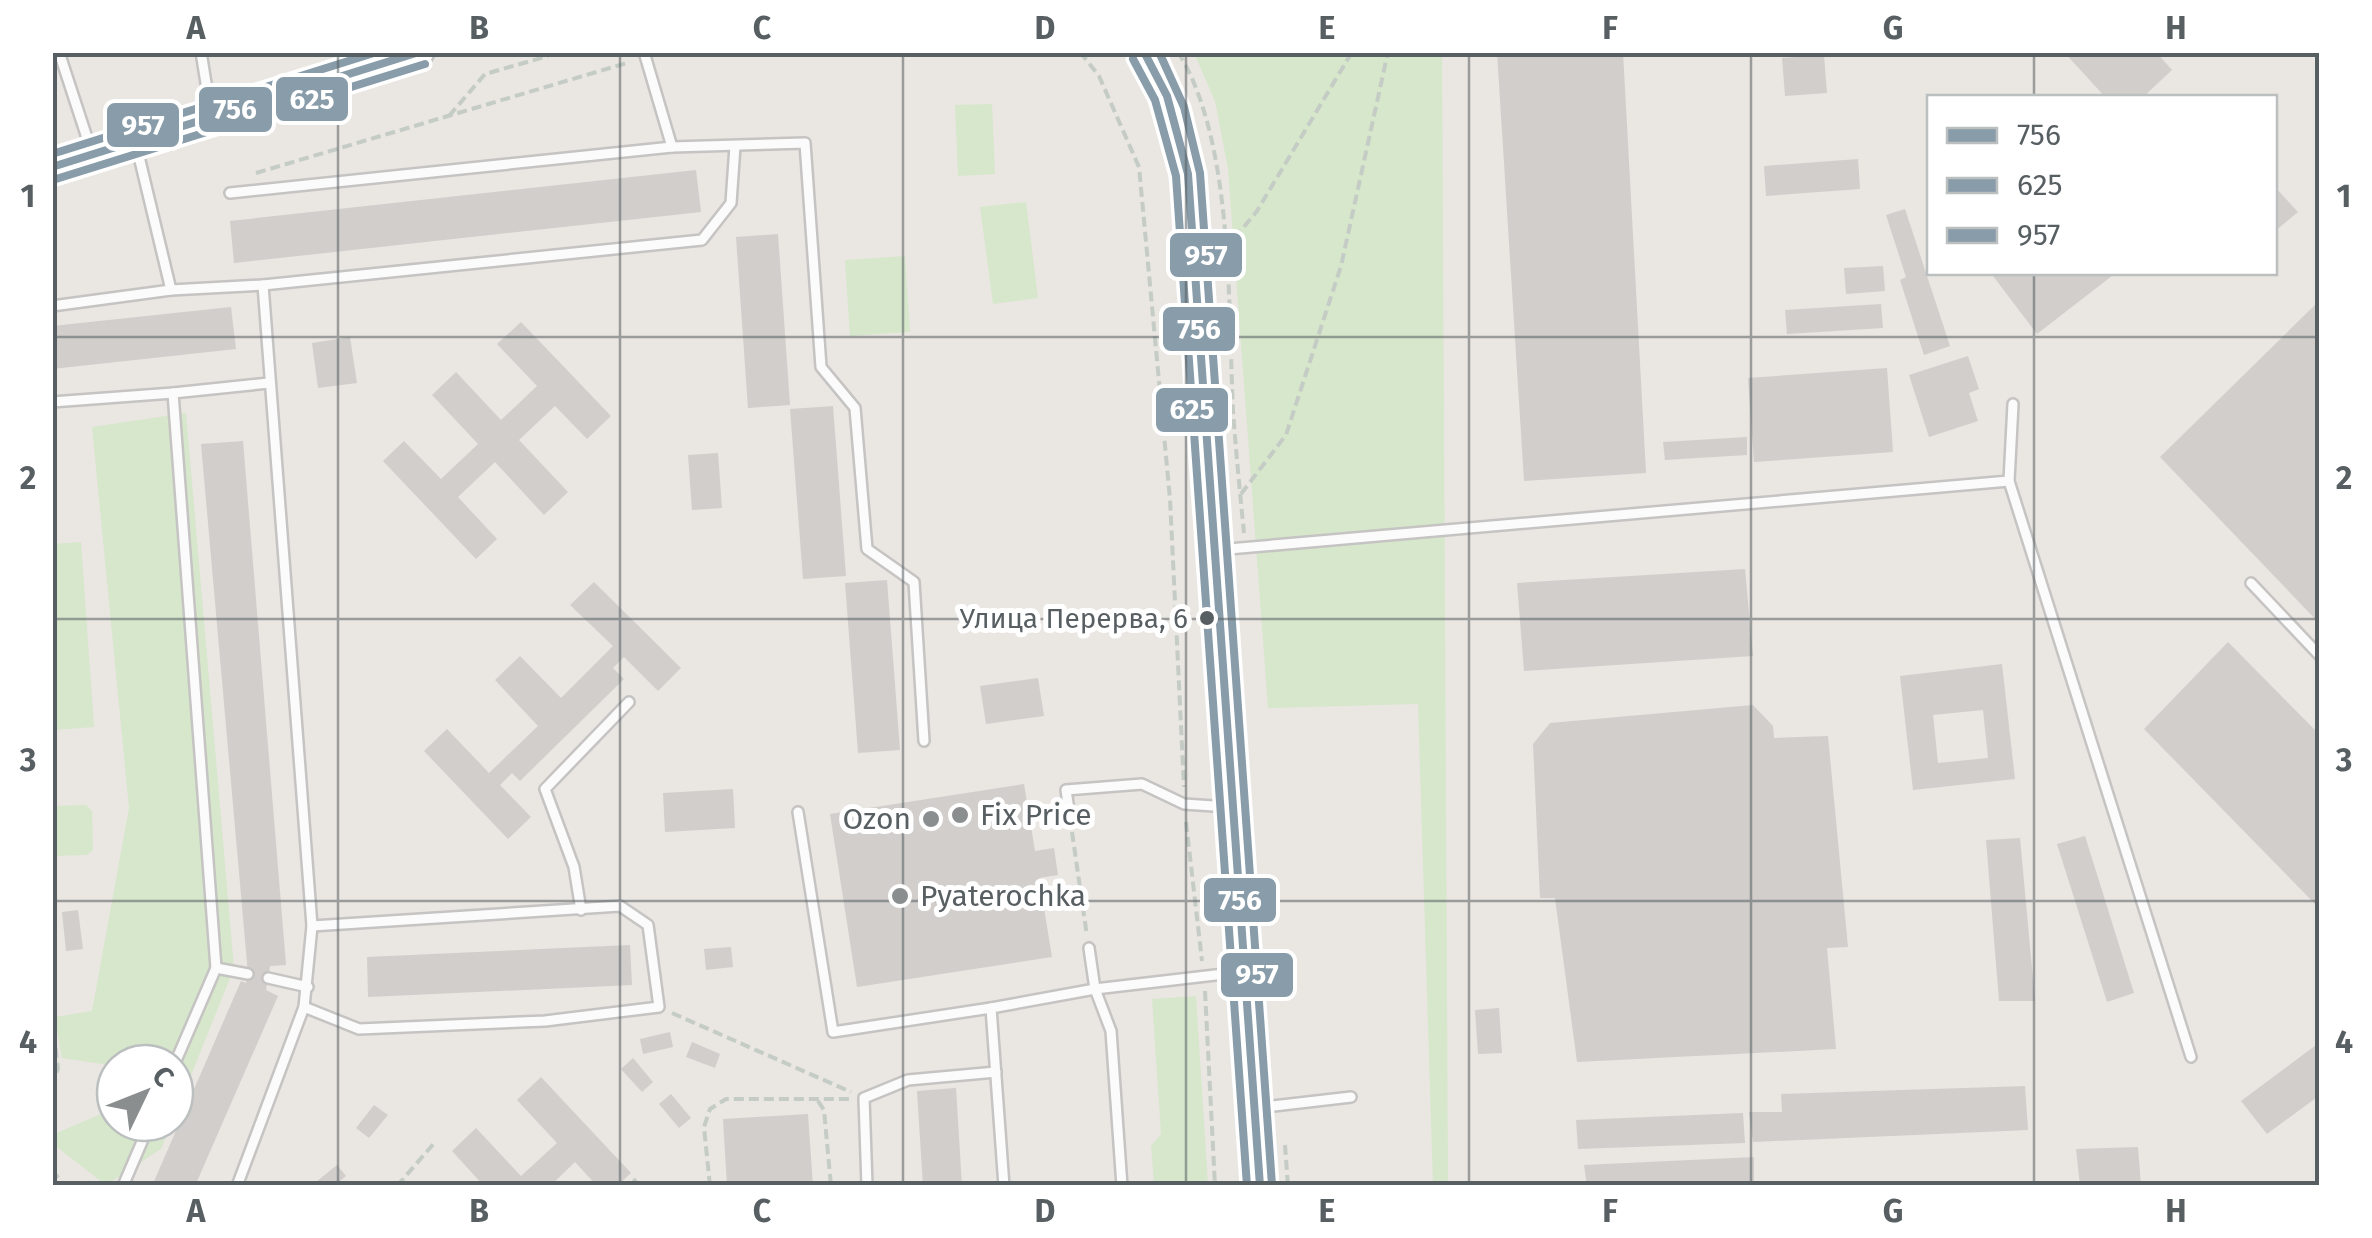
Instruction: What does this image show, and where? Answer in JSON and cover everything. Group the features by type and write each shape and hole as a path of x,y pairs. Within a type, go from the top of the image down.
{"street":[{"path":"52,167 421,52"},
{"path":"1144,52 1158,71 1176,118 1188,174 1260,1186"}],"lane":[{"path":"60,52 93,154"},
{"path":"202,52 212,118"},
{"path":"644,55 672,147"},
{"path":"136,141 171,290"},
{"path":"230,193 672,147 805,143 821,367 855,408 868,549 914,582 924,741"},
{"path":"52,306 171,290 263,286 702,240 730,202 735,146"},
{"path":"237,1186 304,1006 312,926 263,286"},
{"path":"52,402 269,383"},
{"path":"173,393 216,968 184,1043"},
{"path":"2013,404 2009,481 2191,1057"},
{"path":"1216,550 2009,481"},
{"path":"2251,583 2320,656"},
{"path":"581,910 574,867 544,788 629,702"},
{"path":"1070,817 1066,790 1142,784 1184,804 1236,808"},
{"path":"798,812 832,1032 1095,989 1244,972"},
{"path":"304,1006 359,1029 545,1021 659,1007 648,924 620,906 312,926"},
{"path":"1089,948 1095,989 1112,1031 1122,1186"},
{"path":"216,968 248,974"},
{"path":"268,978 308,987"},
{"path":"990,1008 1004,1186"},
{"path":"867,1186 864,1098 908,1080 996,1072"},
{"path":"1254,1108 1351,1097"},
{"path":"123,1186 141,1143"}],"path":[{"path":"1080,52 1100,76 1139,167 1170,499 1184,804 1204,978 1215,1186"},
{"path":"1178,52 1190,72 1206,124 1225,250 1245,548"},
{"path":"1225,250 1257,211 1352,52"},
{"path":"1240,494 1286,435 1341,266 1388,52"},
{"path":"246,176 644,55"},
{"path":"450,116 485,74 548,56"},
{"path":"1070,817 1089,948"},
{"path":"659,1007 864,1098"},
{"path":"52,1018 58,1069 52,1082"},
{"path":"710,1186 704,1127 710,1109 726,1099 864,1098"},
{"path":"818,1101 824,1110 831,1186"},
{"path":"398,1186 436,1141"},
{"path":"1285,1145 1288,1186"},
{"path":"52,1170 65,1186"},
{"path":"630,1186 636,1179"}],"green space":[{"path":"1194,53 1442,53 1448,1185 1433,1185 1418,704 1268,708 1228,169 1215,101"},
{"path":"992,104 995,174 958,176 955,105"},
{"path":"1026,202 1038,298 993,304 980,207"},
{"path":"905,256 910,332 850,336 845,260"},
{"path":"186,413 234,968 195,1065 195,1043 95,1043 95,1063 62,1058 55,1017 92,1011 129,808 92,427"},
{"path":"81,542 94,727 53,730 53,544"},
{"path":"86,805 92,811 93,850 87,855 53,856 53,806"},
{"path":"1196,996 1208,1185 1154,1185 1151,1146 1161,1134 1152,999"},
{"path":"95,1117 95,1143 164,1143 161,1149 106,1185 53,1144 52,1135"}],"building":[{"path":"1497,52 1623,52 1646,473 1524,481"},
{"path":"2064,52 2156,52 2172,70 2145,95 2103,95"},
{"path":"1824,55 1827,93 1785,96 1782,58"},
{"path":"1858,159 1860,189 1766,196 1764,166"},
{"path":"696,170 701,212 234,263 230,221"},
{"path":"2277,189 2298,212 2277,230"},
{"path":"1905,209 1950,346 1924,355 1900,280 1906,277 1886,215"},
{"path":"778,234 790,405 748,408 736,237"},
{"path":"1883,266 1885,291 1846,294 1844,268"},
{"path":"1992,275 2113,275 2037,334"},
{"path":"2320,300 2320,624 2160,457"},
{"path":"1881,304 1883,328 1787,334 1785,310"},
{"path":"231,307 236,349 52,369 52,326"},
{"path":"521,322 611,416 587,439 555,406 519,440 568,492 544,515 495,462 458,497 497,539 476,559 383,461 404,441 441,479 478,444 432,395 456,372 501,420 537,386 497,344"},
{"path":"350,337 357,383 318,388 312,343"},
{"path":"1968,356 1979,389 1969,393 1978,421 1929,437 1909,375"},
{"path":"1887,368 1893,452 1754,462 1748,378"},
{"path":"833,406 846,576 803,579 790,409"},
{"path":"1747,437 1747,455 1665,460 1663,442"},
{"path":"243,441 286,965 270,966 266,990 278,996 195,1186 152,1186 171,1143 195,1143 195,1087 241,981 246,983 248,974 201,444"},
{"path":"718,453 722,508 692,510 688,455"},
{"path":"1745,569 1753,656 1524,671 1517,583"},
{"path":"887,580 900,750 858,753 845,583"},
{"path":"594,582 681,668 658,691 624,657 613,668 624,679 520,781 512,773 500,785 531,817 508,839 424,751 447,729 489,773 538,726 495,680 520,656 561,698 613,646 570,605"},
{"path":"2228,642 2320,735 2320,909 2144,729"},
{"path":"2002,664 2015,779 1913,790 1900,676","holes":["1983,710 1988,758 1938,763 1933,715"]},
{"path":"1038,678 1044,716 986,724 980,686"},
{"path":"1753,705 1773,726 1774,738 1828,736 1848,947 1827,948 1836,1049 1577,1062 1555,898 1540,898 1533,744 1550,723"},
{"path":"1024,784 1035,851 1054,848 1058,875 1039,878 1052,957 857,987 830,814"},
{"path":"733,789 735,828 665,832 663,793"},
{"path":"2085,836 2134,993 2107,1002 2057,844"},
{"path":"2020,838 2035,1001 1999,1001 1986,840"},
{"path":"78,910 83,949 66,951 62,912"},
{"path":"630,945 632,985 368,997 367,957"},
{"path":"731,947 733,967 706,970 704,949"},
{"path":"1499,1008 1502,1053 1478,1054 1475,1010"},
{"path":"670,1032 673,1047 643,1054 640,1039"},
{"path":"692,1042 720,1054 715,1068 686,1057"},
{"path":"2320,1042 2320,1095 2267,1134 2241,1101"},
{"path":"633,1058 653,1082 642,1092 621,1069"},
{"path":"541,1077 631,1173 617,1186 597,1186 575,1162 550,1186 484,1186 452,1151 476,1128 521,1176 557,1143 517,1100"},
{"path":"2025,1086 2028,1130 1753,1142 1749,1112 1782,1112 1781,1094"},
{"path":"956,1088 962,1186 923,1186 917,1091"},
{"path":"671,1094 691,1118 679,1128 659,1104"},
{"path":"374,1105 388,1115 369,1138 356,1128"},
{"path":"1743,1113 1745,1143 1578,1149 1576,1120"},
{"path":"808,1114 813,1186 727,1186 723,1119"},
{"path":"2138,1147 2141,1186 2080,1186 2076,1149"},
{"path":"1754,1157 1754,1186 1587,1186 1584,1165"},
{"path":"337,1165 346,1176 334,1186 311,1186"}],"transit line":[{"name":"957","path":"52,154 377,52"},
{"name":"756","path":"52,167 419,52"},
{"name":"756","path":"1144,52 1167,96 1188,174 1260,1186"},
{"name":"957","path":"1159,52 1184,107 1200,173 1272,1185"},
{"name":"625","path":"1133,59 1155,100 1176,176 1247,1186"},
{"name":"625","path":"56,179 425,64"}],"place":[{"name":"Улица Перерва, 6","path":"1207,618"},
{"name":"Fix Price","path":"960,815"},
{"name":"Ozon","path":"931,819"},
{"name":"Pyaterochka","path":"900,896"}]}
